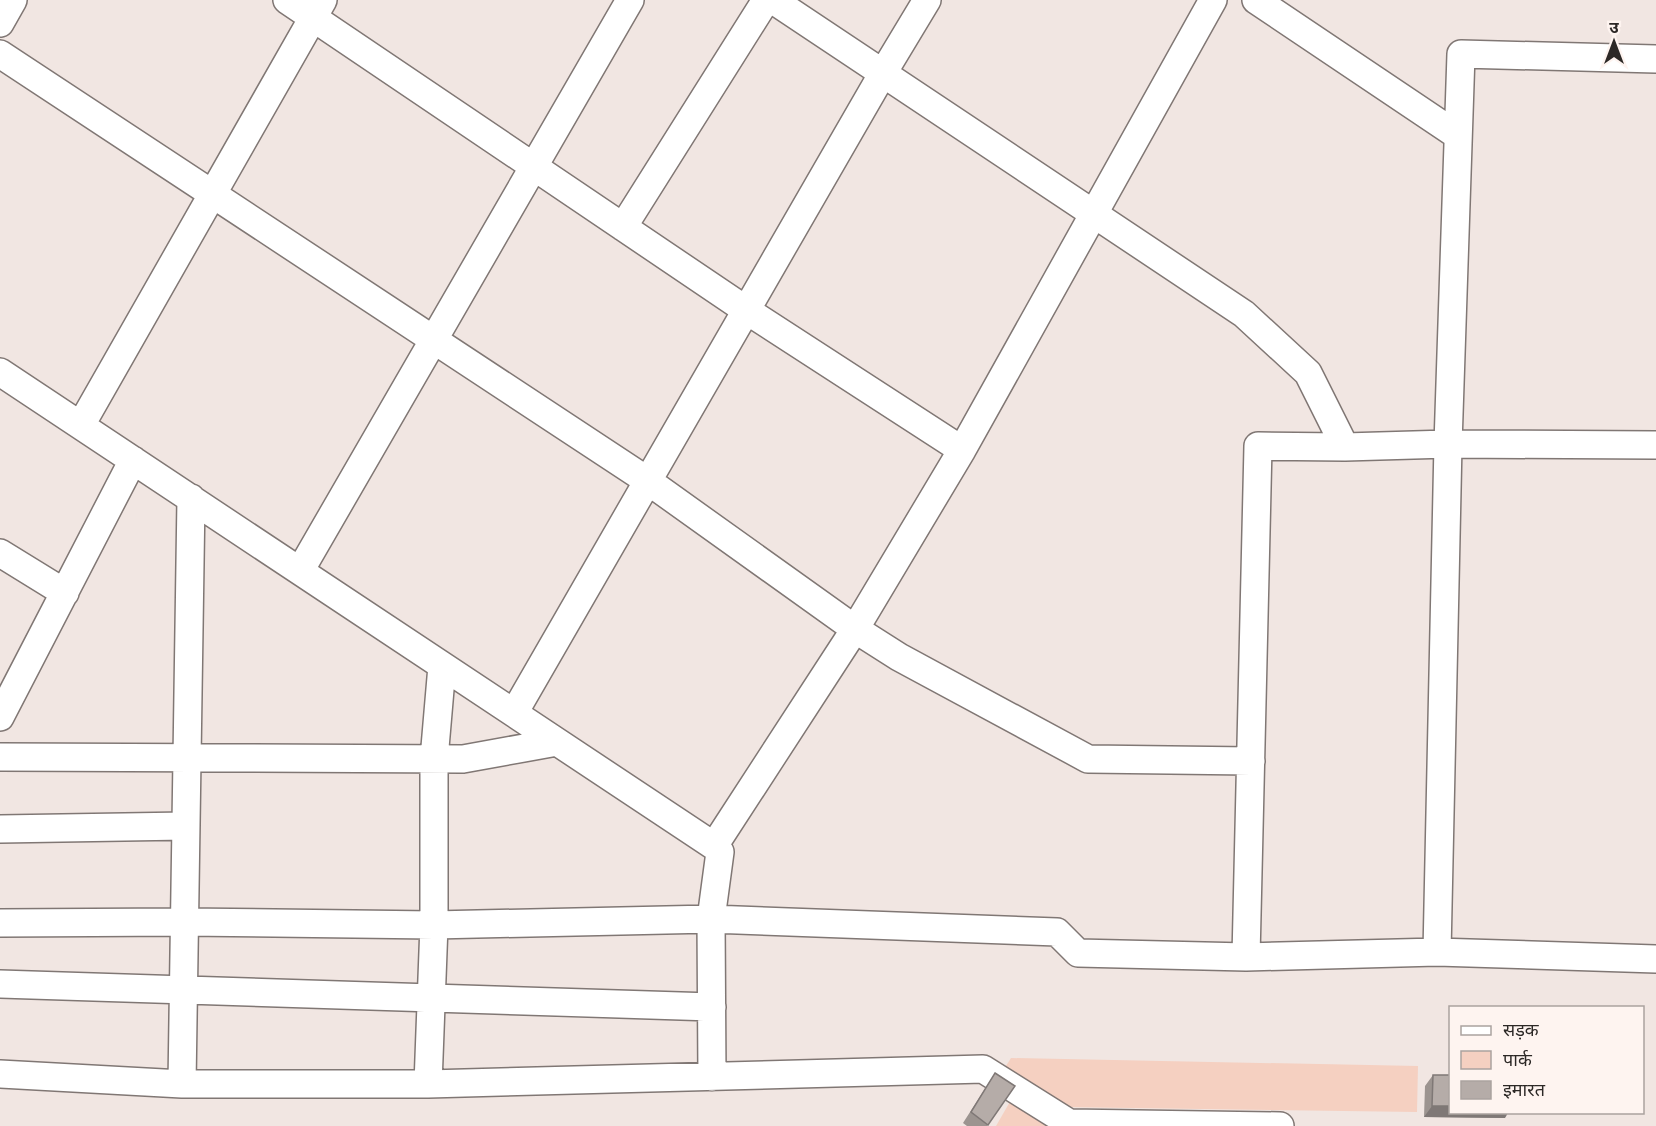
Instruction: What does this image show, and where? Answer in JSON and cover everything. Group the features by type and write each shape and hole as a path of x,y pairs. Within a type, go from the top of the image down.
{"street":[{"path":"0,23 13,0"},
{"path":"287,0 318,9 534,166 623,227 962,450"},
{"path":"300,571 630,0"},
{"path":"623,227 766,0"},
{"path":"773,0 1244,314 1308,373 1345,447"},
{"path":"514,713 927,0"},
{"path":"714,846 855,629 962,450 1213,0"},
{"path":"1256,0 1457,135"},
{"path":"81,425 318,9"},
{"path":"0,54 648,481 855,629 899,657 1088,759 1251,761"},
{"path":"1437,952 1448,444 1461,54 1656,59"},
{"path":"0,372 714,846 720,852 711,919 712,1077"},
{"path":"1246,957 1258,446 1656,445"},
{"path":"0,717 133,460"},
{"path":"182,1084 191,498"},
{"path":"0,554 64,593"},
{"path":"428,1084 434,925 434,759 442,666"},
{"path":"0,757 463,759 557,742"},
{"path":"0,829 186,826"},
{"path":"0,923 184,922 434,925 711,919 1057,932 1078,953 1246,957 1437,952 1656,959"},
{"path":"0,984 712,1007"},
{"path":"0,1074 182,1084 428,1084 983,1069 1069,1123 1280,1126"}],"green space":[{"path":"1011,1058 1418,1066 1417,1112 1061,1107 1004,1069"},
{"path":"1011,1100 1047,1126 996,1126"}],"building":[{"path":"995,1073 1015,1086 988,1125 971,1112"},
{"path":"1433,1075 1449,1075 1449,1106 1432,1106"}]}
